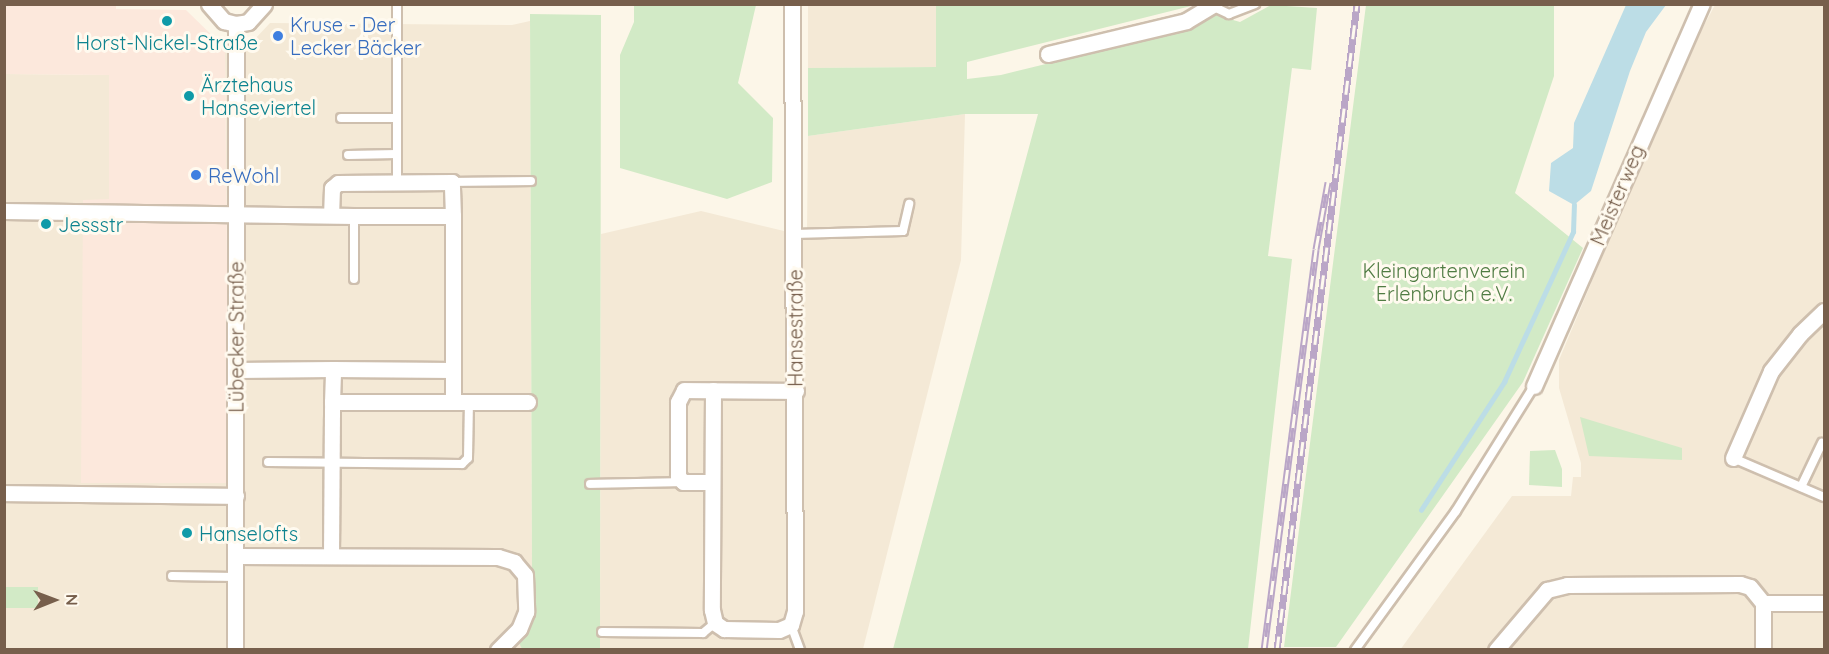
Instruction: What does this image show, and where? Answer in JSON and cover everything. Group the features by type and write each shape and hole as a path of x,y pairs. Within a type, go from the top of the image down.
{"street":[{"path":"209,4 224,21 236,24 258,15 264,4"},
{"name":"Hansestraße","path":"791,625 795,611 796,391 792,4"},
{"name":"Meisterweg","path":"1534,386 1702,4"},
{"path":"1048,54 1186,21 1213,5"},
{"name":"Lübecker Straße","path":"235,650 236,24"},
{"path":"331,215 332,189 338,183 452,182 453,402"},
{"path":"4,211 453,216"},
{"path":"1733,458 1771,371 1800,334 1824,311"},
{"path":"331,556 333,369"},
{"path":"236,370 453,370"},
{"path":"712,482 683,482 678,476 678,402 684,390 796,391"},
{"path":"713,390 712,610 715,623 724,629 779,630 791,625"},
{"path":"332,402 528,402"},
{"path":"4,493 236,496"},
{"path":"236,556 498,557 514,562 525,574 526,612 519,629 498,650"},
{"path":"1496,650 1533,602 1547,590 1567,585 1740,584 1750,587 1763,603 1763,650"},
{"path":"1763,603 1824,603"}],"lane":[{"path":"397,4 397,182"},
{"path":"1213,5 1229,14 1255,4"},
{"path":"341,118 397,118"},
{"path":"348,155 397,154"},
{"path":"452,182 531,181"},
{"path":"794,234 903,231 909,204"},
{"path":"354,216 354,279"},
{"path":"1355,650 1456,510 1534,386"},
{"path":"268,462 462,464 468,458 470,402"},
{"path":"1802,487 1822,443"},
{"path":"1733,458 1824,497"},
{"path":"590,484 683,482"},
{"path":"171,576 235,577"},
{"path":"602,632 703,633 715,623"},
{"name":"Hansestraße","path":"791,625 800,650"}],"shaded area":[{"path":"116,4 116,9 186,10 225,48 229,483 81,483 83,200 109,199 109,75 5,74 5,5"},
{"path":"808,5 936,5 936,67 808,68"},
{"path":"1715,5 1824,5 1824,649 1400,650 1512,496 1571,496 1573,477 1581,477 1581,463 1559,388 1559,360 1683,64"},
{"path":"530,21 532,579 524,630 519,641 522,649 5,650 5,74 109,75 109,200 83,200 229,483 225,48 254,48 254,40 270,23 512,25"},
{"path":"965,114 961,260 863,649 600,650 601,234 701,211 784,231 807,231 808,136"}],"green space":[{"path":"634,5 756,5 738,83 773,118 772,182 727,199 620,168 620,55 634,22"},
{"path":"936,5 1195,5 967,62 967,79 1001,75 1190,29 1216,15 1240,22 1271,5 1317,8 1311,70 1292,68 1268,256 1292,259 1248,649 893,649 1038,114 965,114 808,136 808,68 936,67"},
{"name":"Kleingartenverein Erlenbruch e.V.","path":"1366,5 1554,5 1554,76 1515,193 1583,248 1523,382 1336,647 1284,647"},
{"path":"530,14 601,15 600,649 522,649 518,641 524,630 532,579"},
{"path":"1580,417 1682,448 1682,460 1589,456"},
{"path":"1555,450 1562,469 1562,487 1529,485 1530,451"},
{"path":"5,587 38,587 38,608 5,608"}],"water":[{"path":"1626,5 1666,5 1646,32 1630,71 1591,191 1574,205 1549,191 1551,163 1573,148 1574,123"}],"waterway":[{"path":"1421,510 1504,382 1573,232 1574,205"}],"railway":[{"path":"1277,650 1357,4"},
{"path":"1264,650 1316,249 1328,182"}],"place":[{"name":"Horst-Nickel-Straße","path":"167,21"},
{"name":"Kruse - Der Lecker Bäcker","path":"278,36"},
{"name":"Ärztehaus Hanseviertel","path":"189,96"},
{"name":"ReWohl","path":"196,175"},
{"name":"Jessstr","path":"46,224"},
{"name":"Hanselofts","path":"187,533"}]}
